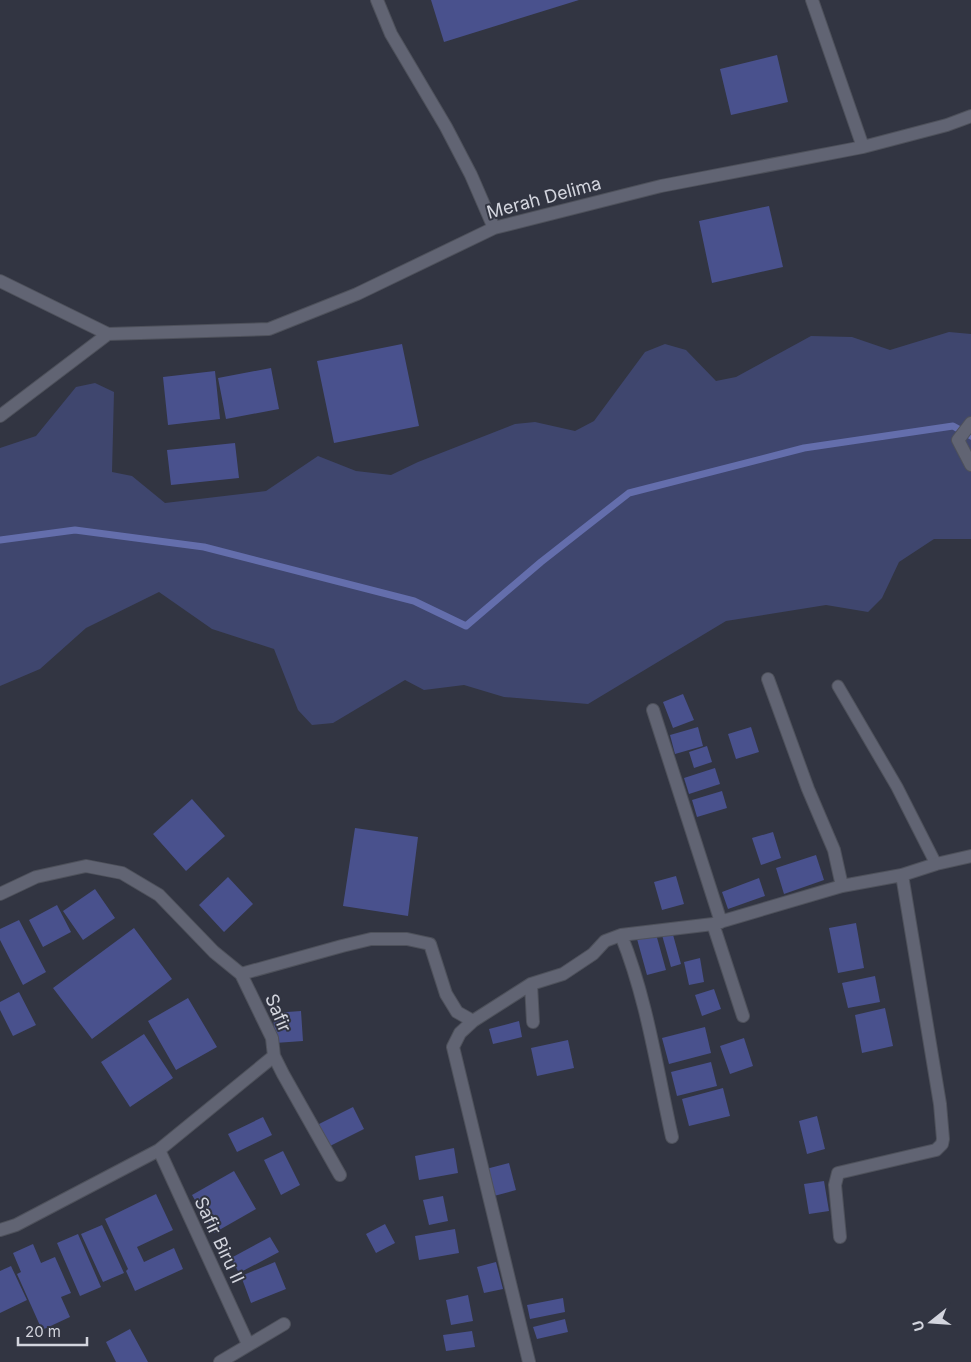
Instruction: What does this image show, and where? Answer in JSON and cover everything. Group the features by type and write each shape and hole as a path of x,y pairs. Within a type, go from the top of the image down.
{"street":[{"path":"377,0 392,34 446,127 471,175 494,228"},
{"path":"812,0 863,148"},
{"name":"Merah Delima","path":"108,334 269,330 357,294 494,228 661,186 863,148 947,125 971,116"},
{"path":"0,281 108,334 0,416"},
{"path":"971,423 958,440 971,465"},
{"path":"768,679 808,789 834,850 842,886"},
{"path":"653,710 743,1016"},
{"path":"529,1362 453,1047 460,1033 473,1021 531,984 563,974 593,954 605,941 621,935 717,923 842,886 902,875 936,864 971,856"},
{"name":"Safir","path":"0,894 36,877 86,866 122,873 159,895 214,952 241,974 272,1038 274,1056 159,1150 16,1225 0,1230"},
{"path":"840,1237 835,1185 838,1173 936,1150 942,1144 943,1139 940,1104 902,875"},
{"path":"621,935 628,952 647,1020 672,1137"},
{"path":"241,974 371,939 407,939 422,942 430,944 446,994 457,1012 473,1021"},
{"path":"531,984 533,1022"},
{"path":"274,1056 340,1175"},
{"name":"Safir Biru II","path":"159,1150 248,1344"},
{"path":"220,1362 284,1324"}],"lane":[{"path":"838,686 897,787 936,864"}],"shaded area":[{"path":"949,332 971,334 971,539 934,539 899,562 882,598 868,612 826,605 726,621 588,704 504,697 464,685 424,690 405,680 333,723 312,725 298,710 274,649 212,629 159,592 86,628 40,669 0,686 0,448 36,436 76,387 95,383 114,392 112,472 132,476 165,503 266,491 318,456 356,471 391,475 418,462 515,424 535,422 575,431 594,421 645,352 665,344 686,350 716,381 736,377 811,336 852,337 890,350"}],"building":[{"path":"431,0 579,0 444,42"},
{"path":"777,55 788,102 731,115 720,69"},
{"path":"769,206 783,267 712,283 699,221"},
{"path":"402,344 419,426 334,443 317,361"},
{"path":"271,368 279,409 226,419 218,378"},
{"path":"215,371 220,419 168,425 163,377"},
{"path":"235,443 239,478 171,485 167,450"},
{"path":"683,694 694,720 673,728 663,702"},
{"path":"698,727 703,746 675,754 670,735"},
{"path":"751,727 759,752 736,759 728,734"},
{"path":"707,746 712,762 694,768 689,752"},
{"path":"715,768 720,784 689,794 684,778"},
{"path":"722,791 727,808 697,817 692,800"},
{"path":"192,799 225,836 186,871 153,834"},
{"path":"355,828 418,837 408,916 343,906"},
{"path":"773,832 781,858 761,865 752,838"},
{"path":"816,855 824,880 784,894 776,868"},
{"path":"676,876 684,904 662,910 654,882"},
{"path":"228,877 253,904 224,932 199,905"},
{"path":"759,878 765,896 728,909 722,892"},
{"path":"95,889 115,918 83,940 63,911"},
{"path":"57,905 71,932 43,947 29,920"},
{"path":"19,920 46,972 23,985 0,940 0,929"},
{"path":"856,923 864,968 838,973 829,928"},
{"path":"134,928 172,979 92,1039 53,988"},
{"path":"672,931 681,964 671,967 662,935"},
{"path":"656,934 666,970 647,975 637,939"},
{"path":"700,958 704,982 689,985 684,962"},
{"path":"875,976 880,1002 848,1008 842,983"},
{"path":"714,989 721,1009 702,1016 695,995"},
{"path":"19,992 36,1025 13,1036 0,1010 0,1002"},
{"path":"188,998 217,1047 176,1070 148,1021"},
{"path":"885,1008 893,1046 862,1053 855,1015"},
{"path":"301,1011 303,1041 275,1043 273,1013"},
{"path":"519,1021 522,1037 493,1044 489,1029"},
{"path":"705,1027 711,1053 669,1064 662,1038"},
{"path":"144,1034 173,1078 130,1107 101,1062"},
{"path":"744,1038 753,1066 730,1074 720,1046"},
{"path":"568,1040 574,1068 537,1076 531,1048"},
{"path":"711,1062 717,1086 677,1096 671,1072"},
{"path":"723,1088 730,1116 689,1126 682,1099"},
{"path":"353,1107 364,1129 328,1147 317,1125"},
{"path":"817,1116 825,1149 807,1154 799,1121"},
{"path":"263,1117 272,1135 237,1152 228,1134"},
{"path":"454,1148 458,1173 419,1180 415,1156"},
{"path":"283,1151 300,1185 281,1195 264,1160"},
{"path":"509,1163 516,1190 494,1196 486,1169"},
{"path":"234,1171 256,1209 214,1233 192,1195"},
{"path":"824,1181 829,1211 809,1214 804,1184"},
{"path":"156,1194 173,1230 137,1247 144,1262 174,1248 183,1269 135,1291 126,1271 128,1269 105,1219"},
{"path":"443,1196 448,1221 429,1225 423,1200"},
{"path":"385,1224 395,1243 376,1253 366,1234"},
{"path":"102,1225 124,1273 103,1282 81,1234"},
{"path":"455,1229 459,1253 419,1260 415,1236"},
{"path":"78,1234 101,1287 80,1296 57,1243"},
{"path":"270,1237 279,1252 239,1273 231,1258"},
{"path":"33,1244 41,1263 55,1257 71,1293 61,1297 70,1317 42,1330 17,1274 21,1272 13,1253"},
{"path":"275,1262 286,1289 251,1303 241,1276"},
{"path":"496,1262 503,1289 484,1293 477,1267"},
{"path":"11,1266 27,1300 0,1313 0,1271"},
{"path":"468,1295 473,1321 451,1325 446,1300"},
{"path":"563,1298 565,1312 530,1319 527,1305"},
{"path":"565,1319 568,1332 537,1339 533,1327"},
{"path":"130,1329 148,1362 116,1362 106,1342"},
{"path":"472,1331 475,1347 446,1351 443,1335"}],"waterway":[{"path":"0,540 75,530 204,547 414,601 466,626 541,562 629,493 804,448 953,426 971,436"}]}
